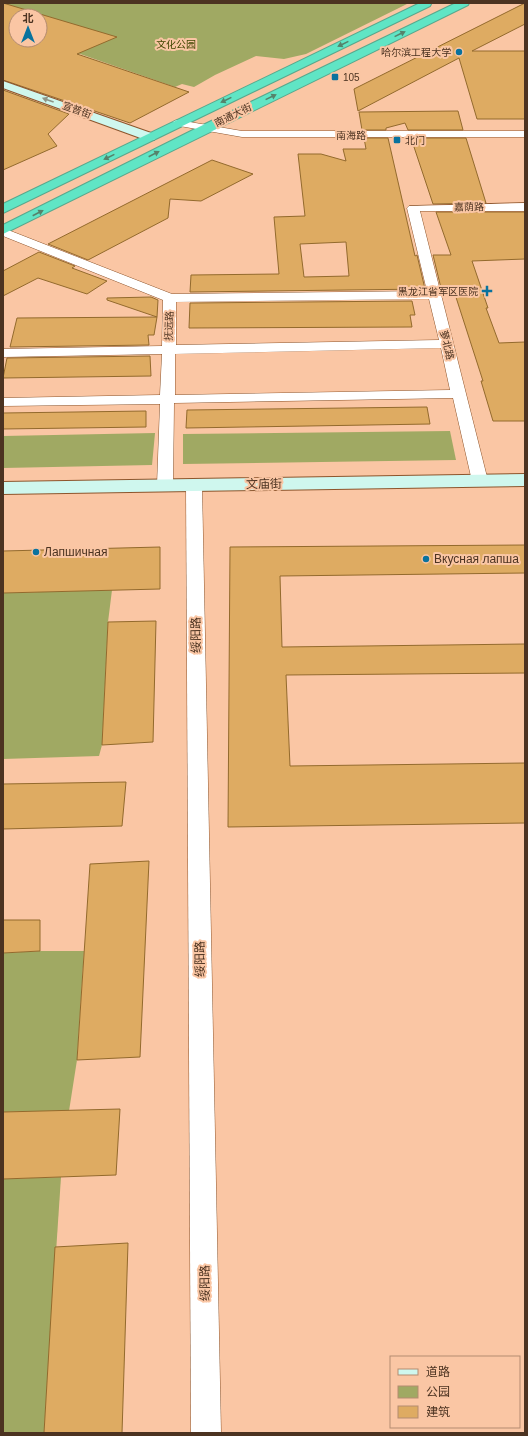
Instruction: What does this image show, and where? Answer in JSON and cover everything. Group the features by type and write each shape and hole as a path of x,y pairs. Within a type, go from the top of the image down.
{"highway":[{"name":"南通大街","path":"3,209 178,123 429,3"},
{"name":"南通大街","path":"3,231 206,129 464,3"}],"main road":[{"name":"宣普街","path":"3,84 150,137"},
{"name":"宣普街","path":"3,96 81,125"},
{"path":"121,140 134,145"},
{"name":"文庙街","path":"3,488 525,480"}],"street":[{"name":"南海路","path":"178,123 242,134 525,134"},
{"name":"嘉荫路","path":"413,208 525,207"},
{"name":"萝北路","path":"413,208 480,481"},
{"name":"抚远路","path":"3,231 170,298 165,485"},
{"path":"170,298 434,295"},
{"path":"3,353 446,344"},
{"path":"3,402 458,394"},
{"name":"绥阳路","path":"194,485 206,1433"}],"green space":[{"name":"文化公园","path":"3,3 409,3 306,54 284,59 256,56 215,75 194,87 182,84 175,87 48,43 48,8 8,8"},
{"path":"450,431 456,460 183,464 183,434"},
{"path":"155,433 152,465 3,468 3,436"},
{"path":"112,590 108,622 102,745 99,756 3,759 3,593"},
{"path":"84,951 77,1060 69,1111 3,1112 3,953"},
{"path":"61,1177 44,1433 3,1433 3,1179"}],"building":[{"path":"3,3 20,8 8,8 8,48 48,48 48,16 117,37 77,54 189,92 130,123 3,80"},
{"path":"525,3 525,24 472,51 525,51 525,119 477,119 459,58 358,111 354,89"},
{"path":"3,90 69,114 48,134 57,146 3,170"},
{"path":"458,111 463,130 408,130 405,123 386,128 386,130 362,130 359,112"},
{"path":"364,138 388,138 415,256 417,255 425,289 190,292 191,275 279,274 274,217 305,216 298,154 321,154 346,161 343,149 366,149","holes":["346,242 349,276 304,277 300,244"]},
{"path":"411,138 466,138 486,203 433,204"},
{"path":"212,160 253,174 201,201 170,199 168,218 88,260 48,244"},
{"name":"黑龙江省军区医院","path":"436,212 525,212 525,259 472,261 488,308 486,308 499,343 525,342 525,421 493,421 481,381 483,381 453,288 441,288 433,255 451,255"},
{"path":"39,252 75,266 72,268 107,281 87,294 38,278 3,296 3,271"},
{"path":"151,297 158,300 157,317 107,300 107,298"},
{"path":"412,301 415,315 410,315 412,327 189,328 190,303"},
{"path":"157,317 154,335 148,335 149,345 10,347 17,318"},
{"path":"150,356 151,376 3,378 7,358"},
{"path":"427,407 430,424 186,428 187,410"},
{"path":"146,411 146,427 3,429 3,413"},
{"path":"525,545 525,573 280,576 282,647 525,644 525,673 286,675 290,766 525,763 525,823 228,827 230,547"},
{"path":"160,547 160,589 3,593 3,551"},
{"path":"156,621 153,742 102,745 108,622"},
{"path":"126,782 122,826 3,829 3,784"},
{"path":"149,861 140,1057 77,1060 90,864"},
{"path":"3,920 40,920 40,951 3,953"},
{"path":"120,1109 116,1175 3,1179 3,1112"},
{"path":"128,1243 122,1433 44,1433 55,1247"}],"place":[{"name":"哈尔滨工程大学","path":"459,52"},
{"name":"105","path":"335,77"},
{"name":"北门","path":"397,140"},
{"name":"黑龙江省军区医院","path":"487,291"},
{"name":"Лапшичная","path":"36,552"},
{"name":"Вкусная лапша","path":"426,559"}]}
